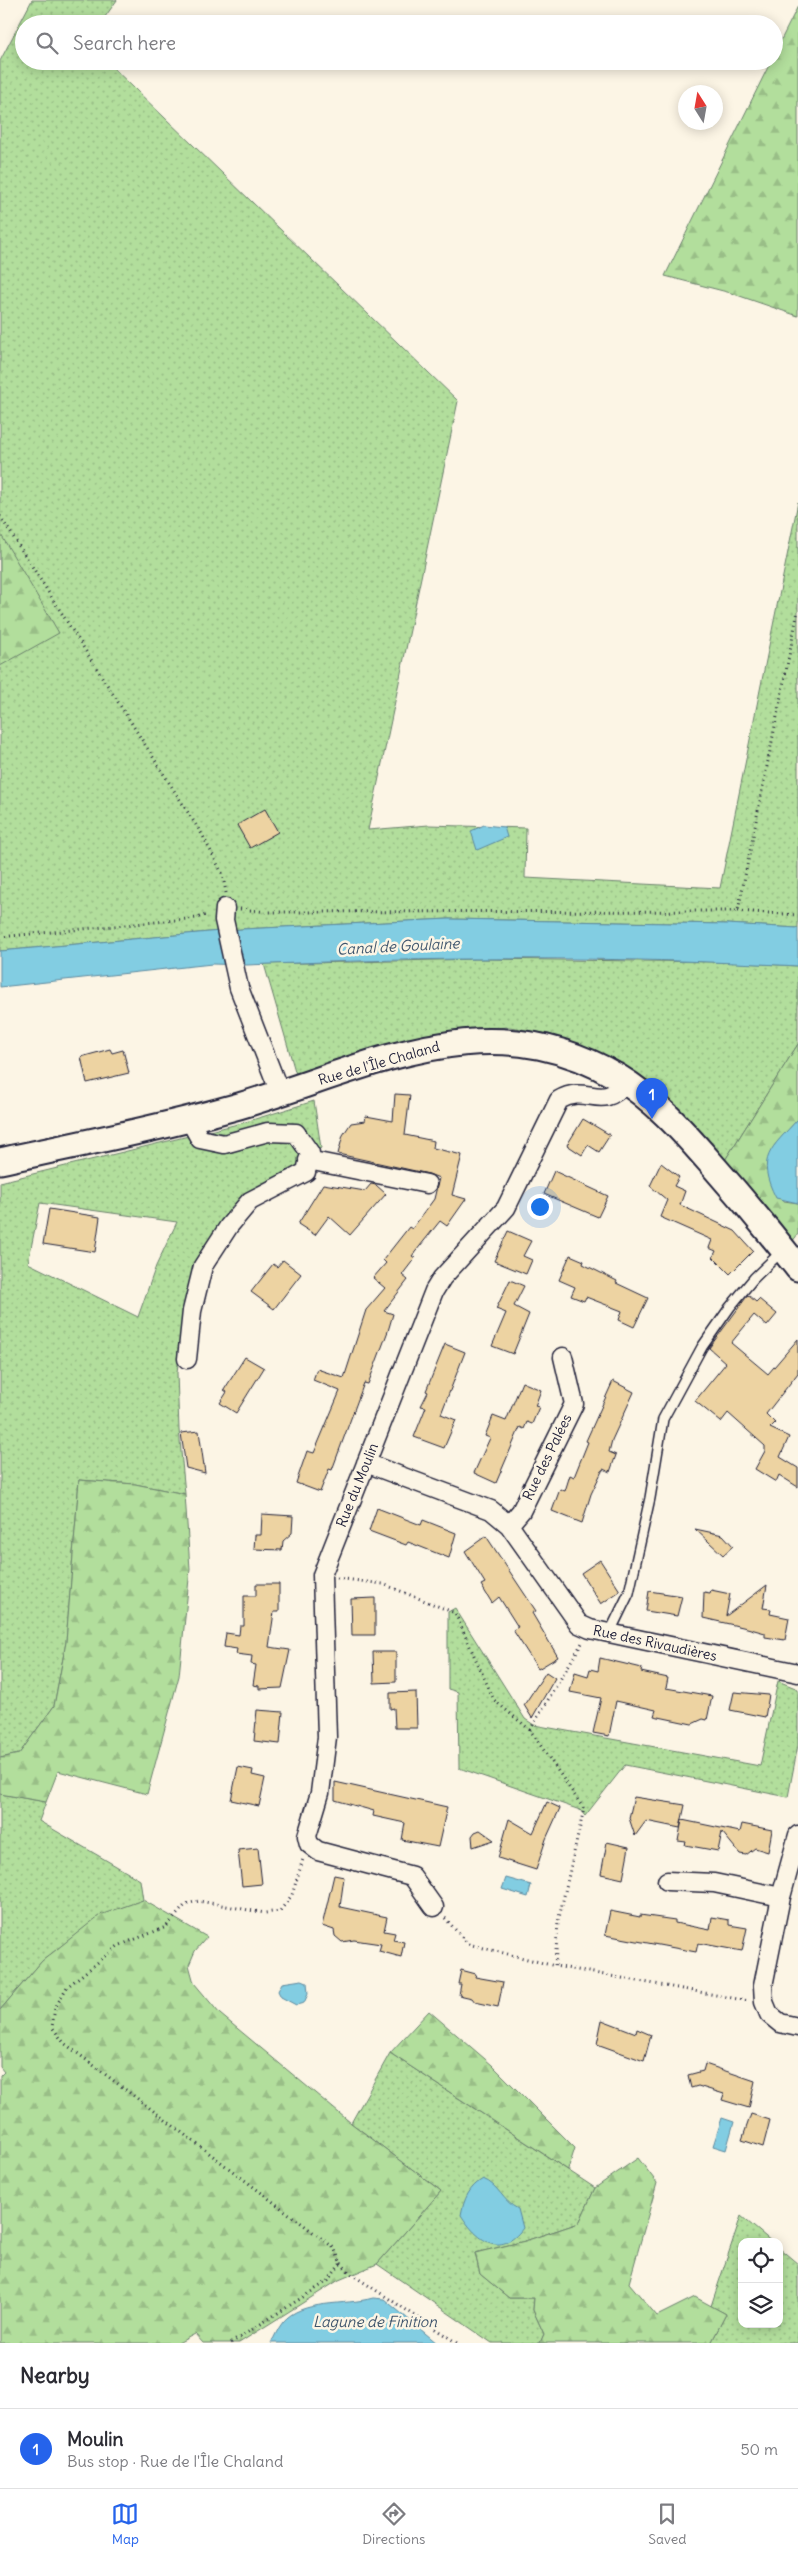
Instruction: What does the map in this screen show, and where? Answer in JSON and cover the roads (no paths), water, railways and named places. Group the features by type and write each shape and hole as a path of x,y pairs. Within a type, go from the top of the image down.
{"street":[{"path":"224,914 239,988 280,1093"},
{"name":"Rue de l'Île Chaland","path":"0,1161 189,1119 414,1051 472,1040 517,1042 564,1051 626,1082 677,1124 791,1259"},
{"name":"Rue du Moulin","path":"434,1907 412,1876 318,1851 309,1844 307,1836 320,1793 327,1737 322,1575 434,1291 442,1278 506,1208 559,1100 568,1094 586,1094 602,1098 613,1096 626,1082"},
{"path":"187,1359 192,1311 203,1266 229,1226 250,1201 306,1172 310,1153 296,1133 268,1132 224,1144 200,1140 189,1119"},
{"path":"308,1160 427,1184"},
{"name":"Rue des Palées","path":"509,1525 521,1511 574,1404 563,1357"},
{"name":"Rue des Rivaudières","path":"366,1463 491,1510 509,1525 579,1624 609,1634 798,1674"},
{"path":"798,1835 781,1897 763,1986 764,2002 769,2014 780,2023 798,2027"},
{"path":"667,1881 714,1883 781,1897"}],"lane":[{"path":"609,1634 629,1593 650,1498 663,1419 702,1347 730,1307 754,1278 791,1259"}],"water":[{"path":"484,825 504,827 507,837 477,850 471,831"},
{"name":"Canal de Goulaine","path":"449,919 727,924 798,928 798,966 592,959 454,959 247,965 212,964 0,987 0,951 242,929"},
{"path":"798,1119 798,1203 776,1198 767,1173 767,1163 769,1154 774,1146"},
{"path":"506,1878 531,1885 528,1897 502,1889"},
{"path":"302,1980 307,1982 308,1994 304,2003 296,2005 281,1997 278,1991 282,1983"},
{"path":"722,2118 734,2122 726,2150 713,2146"},
{"path":"483,2179 493,2185 508,2202 518,2209 523,2228 506,2243 497,2244 482,2238 474,2232 461,2215 468,2194"},
{"name":"Lagune de Finition","path":"373,2298 384,2299 437,2343 271,2343 283,2322 301,2310 312,2306"}],"place":[{"name":"Moulin","path":"652,1119"}]}
